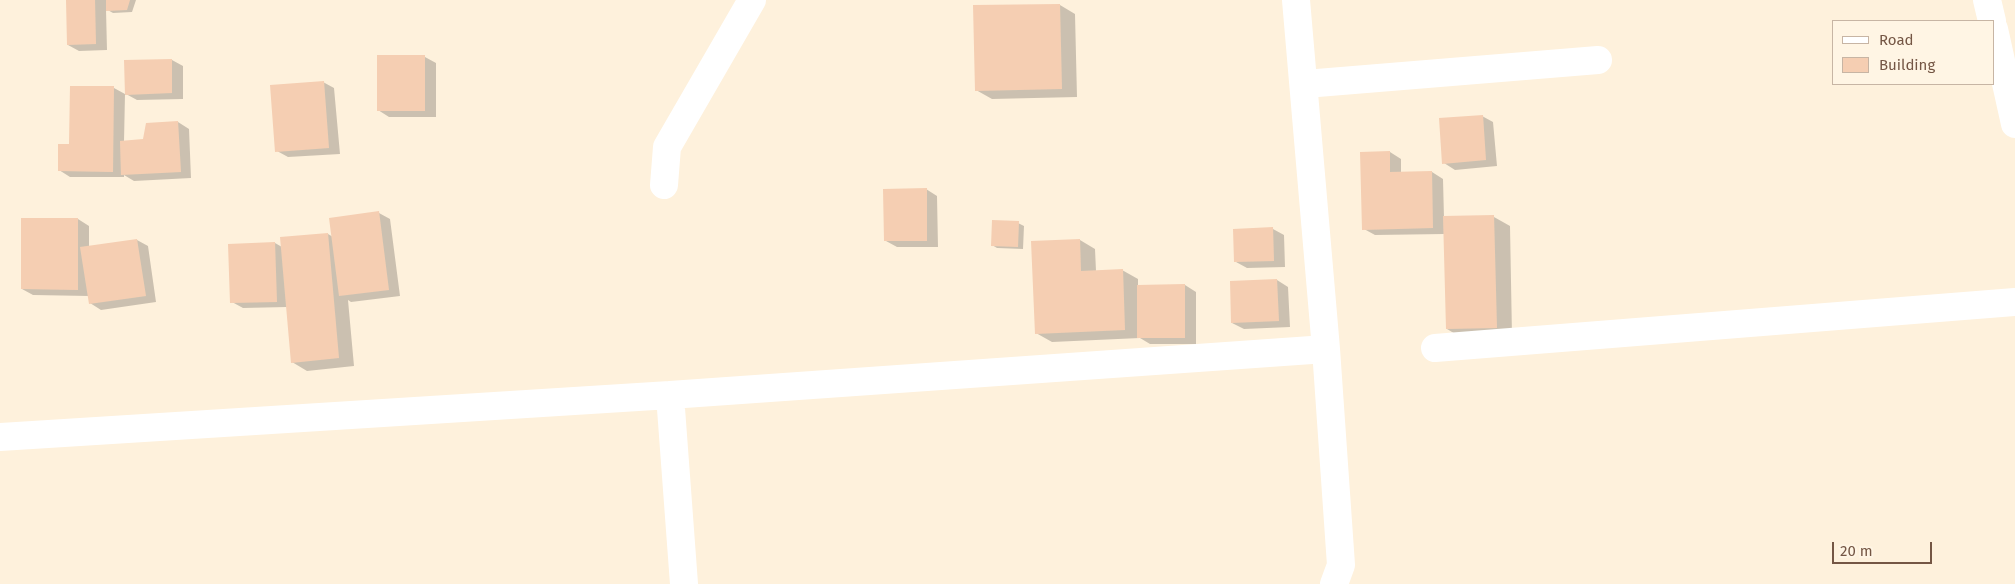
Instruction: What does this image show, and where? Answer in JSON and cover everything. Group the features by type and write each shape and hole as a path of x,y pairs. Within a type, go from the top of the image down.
{"street":[{"path":"664,185 667,147 752,0"},
{"path":"1296,0 1305,84 1341,565 1334,584"},
{"path":"1987,0 1992,20"},
{"path":"1995,34 2015,124"},
{"path":"1305,84 1598,60"},
{"path":"1435,348 2015,302"},
{"path":"0,437 670,395 1326,349"},
{"path":"670,395 684,584"}],"building":[{"path":"66,0 95,0 96,44 67,45"},
{"path":"106,0 130,0 127,10 106,11"},
{"path":"1060,4 1062,89 975,91 973,5"},
{"path":"377,55 425,55 425,111 377,111"},
{"path":"172,59 172,93 125,95 124,60"},
{"path":"324,81 329,148 275,152 270,85"},
{"path":"70,86 114,86 113,172 58,171 58,144 69,144"},
{"path":"1483,115 1486,160 1442,164 1439,118"},
{"path":"178,121 181,172 121,175 120,141 143,139 146,123"},
{"path":"1390,151 1390,172 1432,171 1433,228 1362,230 1360,152"},
{"path":"927,188 927,241 884,241 883,189"},
{"path":"379,211 389,290 339,296 329,218"},
{"path":"1494,215 1497,328 1446,329 1443,216"},
{"path":"21,218 78,218 78,290 21,289"},
{"path":"992,220 1019,221 1018,247 991,246"},
{"path":"1273,227 1274,261 1234,262 1233,229"},
{"path":"328,233 339,358 291,363 280,237"},
{"path":"137,239 146,296 89,304 80,247"},
{"path":"1080,239 1081,271 1123,269 1125,330 1035,334 1031,241"},
{"path":"275,242 277,302 230,303 228,244"},
{"path":"1277,279 1279,321 1231,323 1230,281"},
{"path":"1185,284 1185,338 1137,338 1137,285"}]}
